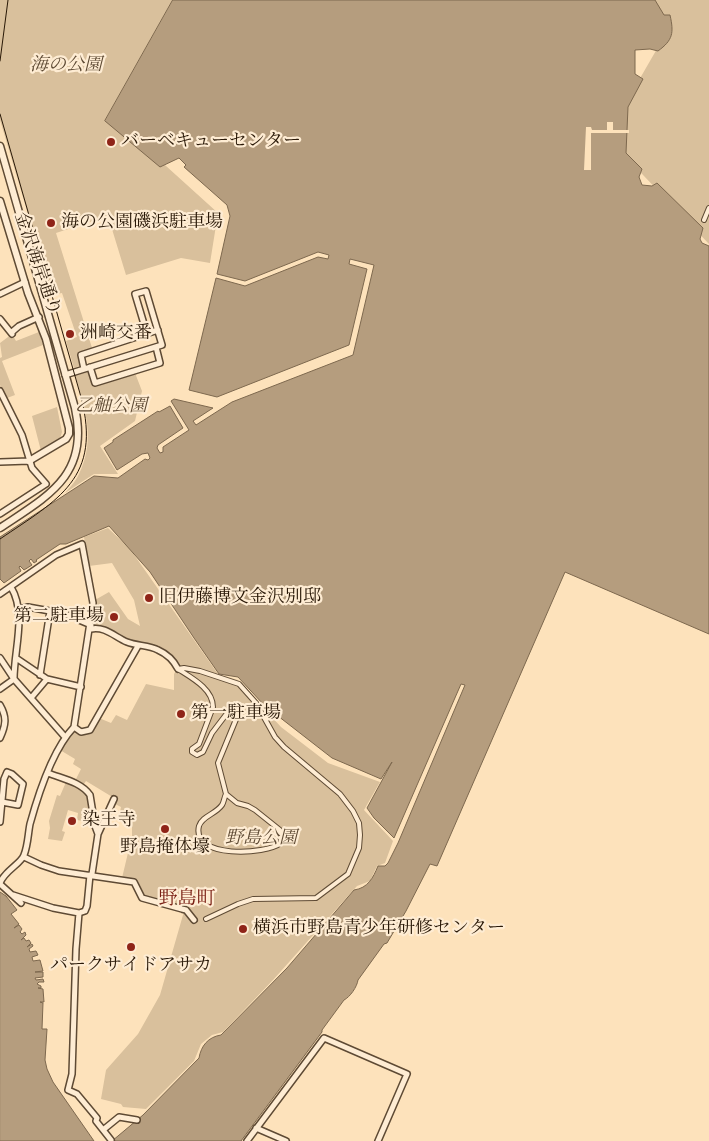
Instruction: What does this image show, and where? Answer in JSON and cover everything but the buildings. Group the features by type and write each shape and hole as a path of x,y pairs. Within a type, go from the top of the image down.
{"street":[{"path":"0,146 77,420 77,444 72,462 61,482 52,492 0,528"},
{"name":"金沢海岸通り","path":"0,201 54,368 69,434 66,440 30,461 0,462"},
{"path":"704,220 709,208"},
{"path":"0,227 8,227"},
{"path":"0,294 25,282"},
{"path":"65,375 162,345 146,291 135,294 147,334"},
{"path":"141,315 153,312"},
{"path":"0,319 12,333 19,326 38,317"},
{"path":"156,347 160,363 95,383 80,356 158,330"},
{"path":"0,391 22,436 32,468 46,484 0,514"},
{"path":"0,594 56,555 82,544 94,603 74,727 65,737 48,773 36,805 24,857 1,874 0,884 21,903"},
{"path":"0,689 14,679 19,609 17,596 11,587"},
{"path":"19,609 28,607 50,611 40,675"},
{"path":"65,614 77,618 91,627 108,631 126,642 153,648 164,653 175,663 178,669 206,691 213,701 213,707 199,744 192,750 193,754 200,755 203,752 212,733 230,710 236,712 237,717 218,763 226,794 222,806 204,819 199,826 199,833 202,840 218,850 237,852 270,848 281,843 280,830 255,810 237,803 226,794"},
{"path":"74,727 82,732 90,730 138,646"},
{"path":"16,658 47,679 81,687"},
{"path":"0,660 14,679 65,737"},
{"path":"178,669 184,668 239,684 256,703 275,737 284,747 340,794 353,811 359,823 359,848 348,874 316,898 253,899 206,918"},
{"path":"32,698 47,679"},
{"path":"0,705 6,721 0,738"},
{"path":"0,822 4,779 7,772 23,784 21,796 18,805 2,802"},
{"path":"48,773 84,787 90,795 98,834"},
{"path":"13,895 53,908 79,913 85,911 98,834 114,799"},
{"path":"24,857 40,866 59,871 134,882 142,898 186,910 194,920"},
{"path":"79,913 72,1074 68,1090 78,1094 111,1140"},
{"path":"247,1141 324,1038 407,1074 378,1141"},
{"path":"103,1130 119,1117 137,1120"},
{"path":"256,1128 286,1141"}],"green space":[{"name":"海の公園","path":"0,0 185,0 113,118 218,213 210,263 181,258 126,275 108,216 56,233 93,351 79,355 82,365 74,368 66,341 77,337 62,293 52,295 0,120"},
{"path":"651,0 709,0 709,244 622,153 624,106 665,35"},
{"path":"39,332 43,345 2,361 15,395 7,398 0,385 0,358 2,357 0,343 12,334 16,341"},
{"name":"乙舳公園","path":"89,370 95,386 135,373 142,391 135,421 100,446 118,474 94,474 65,493 78,477 87,449 87,424 75,375"},
{"path":"57,407 62,432 60,439 41,451 32,416"},
{"name":"野島公園","path":"108,528 130,549 218,674 238,680 281,727 328,763 380,782 364,810 393,841 385,863 377,866 370,881 357,886 273,980 223,1032 212,1035 201,1044 194,1061 146,1109 123,1107 121,1104 101,1099 106,1070 138,1034 160,995 185,908 144,897 136,882 122,878 132,836 132,822 124,822 127,815 120,812 121,807 113,803 114,798 86,781 84,784 75,781 81,769 73,764 75,759 60,750 66,738 75,730 92,731 99,718 111,723 116,715 127,720 146,684 174,690 174,674 179,665 160,647 133,641 109,628 94,625 95,600 109,592 128,619 140,626 134,600 112,563 89,566 84,537"},
{"path":"66,782 75,785 88,796 93,823 77,820 78,813 68,810 62,831 65,832 62,841 48,839 49,821 57,795 60,796"}],"shaded area":[{"path":"173,0 655,0 664,15 670,15 672,31 667,43 658,51 650,49 635,50 635,74 643,79 628,107 626,153 642,169 639,177 642,185 652,186 657,183 703,228 700,239 702,243 709,246 709,634 565,572 437,866 430,864 387,943 384,944 358,980 353,992 344,1000 241,1141 112,1141 143,1115 199,1058 201,1050 206,1043 212,1038 221,1035 287,968 354,890 363,887 369,882 378,866 385,866 388,863 465,685 461,684 394,838 367,808 392,762 381,779 332,758 278,716 276,718 238,677 219,674 150,572 109,526 66,544 60,544 34,563 31,559 29,561 32,565 24,570 20,566 21,571 4,583 0,579 0,537 94,476 118,478 145,459 148,460 150,458 148,453 142,454 117,470 104,448 113,440 158,411 170,406 183,428 158,445 157,448 160,453 163,452 163,447 189,430 171,401 174,399 213,408 193,421 196,425 232,402 353,355 374,265 350,259 349,264 367,269 349,345 217,397 189,390 216,278 245,286 318,257 328,259 329,255 318,252 245,281 217,274 230,216 227,205 184,167 186,165 179,158 160,167 105,121"},
{"path":"0,892 6,896 17,910 11,914 19,924 14,928 19,925 22,929 20,932 22,934 25,932 26,935 21,940 24,938 26,941 29,940 31,943 27,947 32,944 33,946 29,949 30,952 36,951 38,955 32,957 33,961 40,960 43,971 35,972 43,972 43,977 35,978 36,980 43,979 44,982 37,984 41,986 41,988 38,988 43,989 44,1002 40,1002 43,1003 42,1029 47,1029 45,1060 47,1069 53,1082 94,1141 0,1141"}],"pier":[{"path":"607,122 613,122 613,130 629,130 629,133 591,133 591,170 584,170 586,127 591,127 592,130 607,130"}],"tram line":[{"path":"0,61 8,0"},
{"path":"0,114 81,397 86,425 85,448 80,467 70,483 57,498 0,539"}],"place":[{"name":"バーベキューセンター","path":"111,142"},
{"name":"海の公園磯浜駐車場","path":"51,223"},
{"name":"洲崎交番","path":"70,334"},
{"name":"旧伊藤博文金沢別邸","path":"149,598"},
{"name":"第二駐車場","path":"114,617"},
{"name":"第一駐車場","path":"181,714"},
{"name":"染王寺","path":"72,821"},
{"name":"野島掩体壕","path":"165,829"},
{"name":"横浜市野島青少年研修センター","path":"243,929"},
{"name":"パークサイドアサカ","path":"131,947"}],"district":[{"name":"野島町","path":"187,899"}]}
